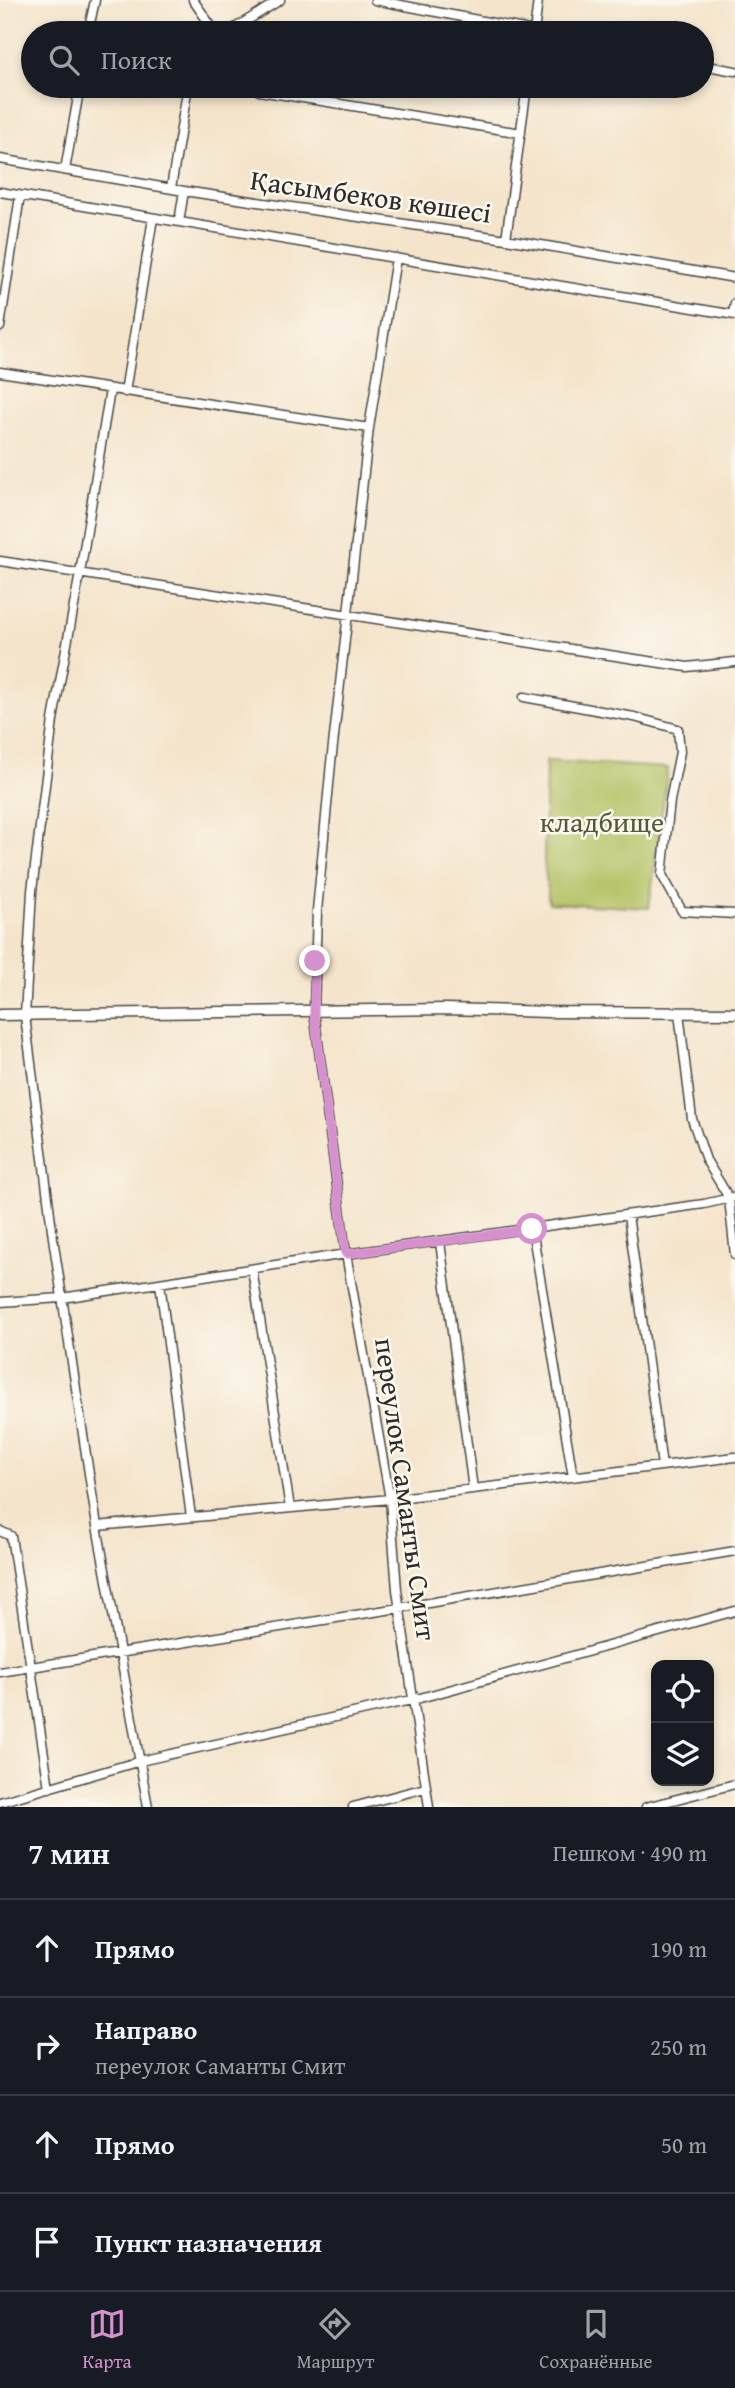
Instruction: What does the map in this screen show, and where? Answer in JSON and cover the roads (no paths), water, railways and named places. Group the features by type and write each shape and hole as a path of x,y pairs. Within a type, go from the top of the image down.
{"street":[{"path":"91,21 95,0"},
{"path":"193,0 208,21"},
{"path":"246,21 280,0"},
{"path":"374,0 479,21"},
{"path":"535,21 538,0"},
{"path":"714,67 735,71"},
{"path":"65,170 78,98"},
{"path":"171,188 186,98"},
{"path":"302,98 521,133"},
{"path":"506,239 525,98"},
{"name":"Қасымбеков көшесі","path":"0,159 184,191 506,239 735,278"},
{"path":"179,222 184,191"},
{"path":"0,192 734,314 735,303"},
{"path":"0,327 20,196"},
{"path":"125,392 153,218"},
{"name":"переулок Саманты Смит","path":"396,258 369,428 321,861 314,1012 346,1254 390,1499 400,1608 429,1807"},
{"path":"0,372 369,428"},
{"path":"110,390 53,720 33,891 25,1016 62,1298 97,1526 148,1807"},
{"path":"0,561 687,667 735,662"},
{"path":"524,697 634,717 678,730 680,752 670,801 662,875 681,911 735,914"},
{"path":"0,1015 447,1009 735,1013"},
{"path":"679,1013 692,1119 706,1160 732,1198 735,1255"},
{"path":"0,1302 62,1298 732,1198"},
{"path":"628,1215 662,1466"},
{"path":"532,1229 573,1477"},
{"path":"440,1242 473,1489"},
{"path":"252,1269 290,1508"},
{"path":"160,1283 191,1517"},
{"path":"97,1526 390,1499 735,1457"},
{"path":"0,1531 11,1536 50,1788"},
{"path":"0,1672 735,1551"},
{"path":"0,1802 140,1761 414,1699 735,1611"},
{"path":"646,1807 735,1784"},
{"path":"353,1807 425,1788"}],"park label":[{"name":"кладбище","path":"602,822"}]}
